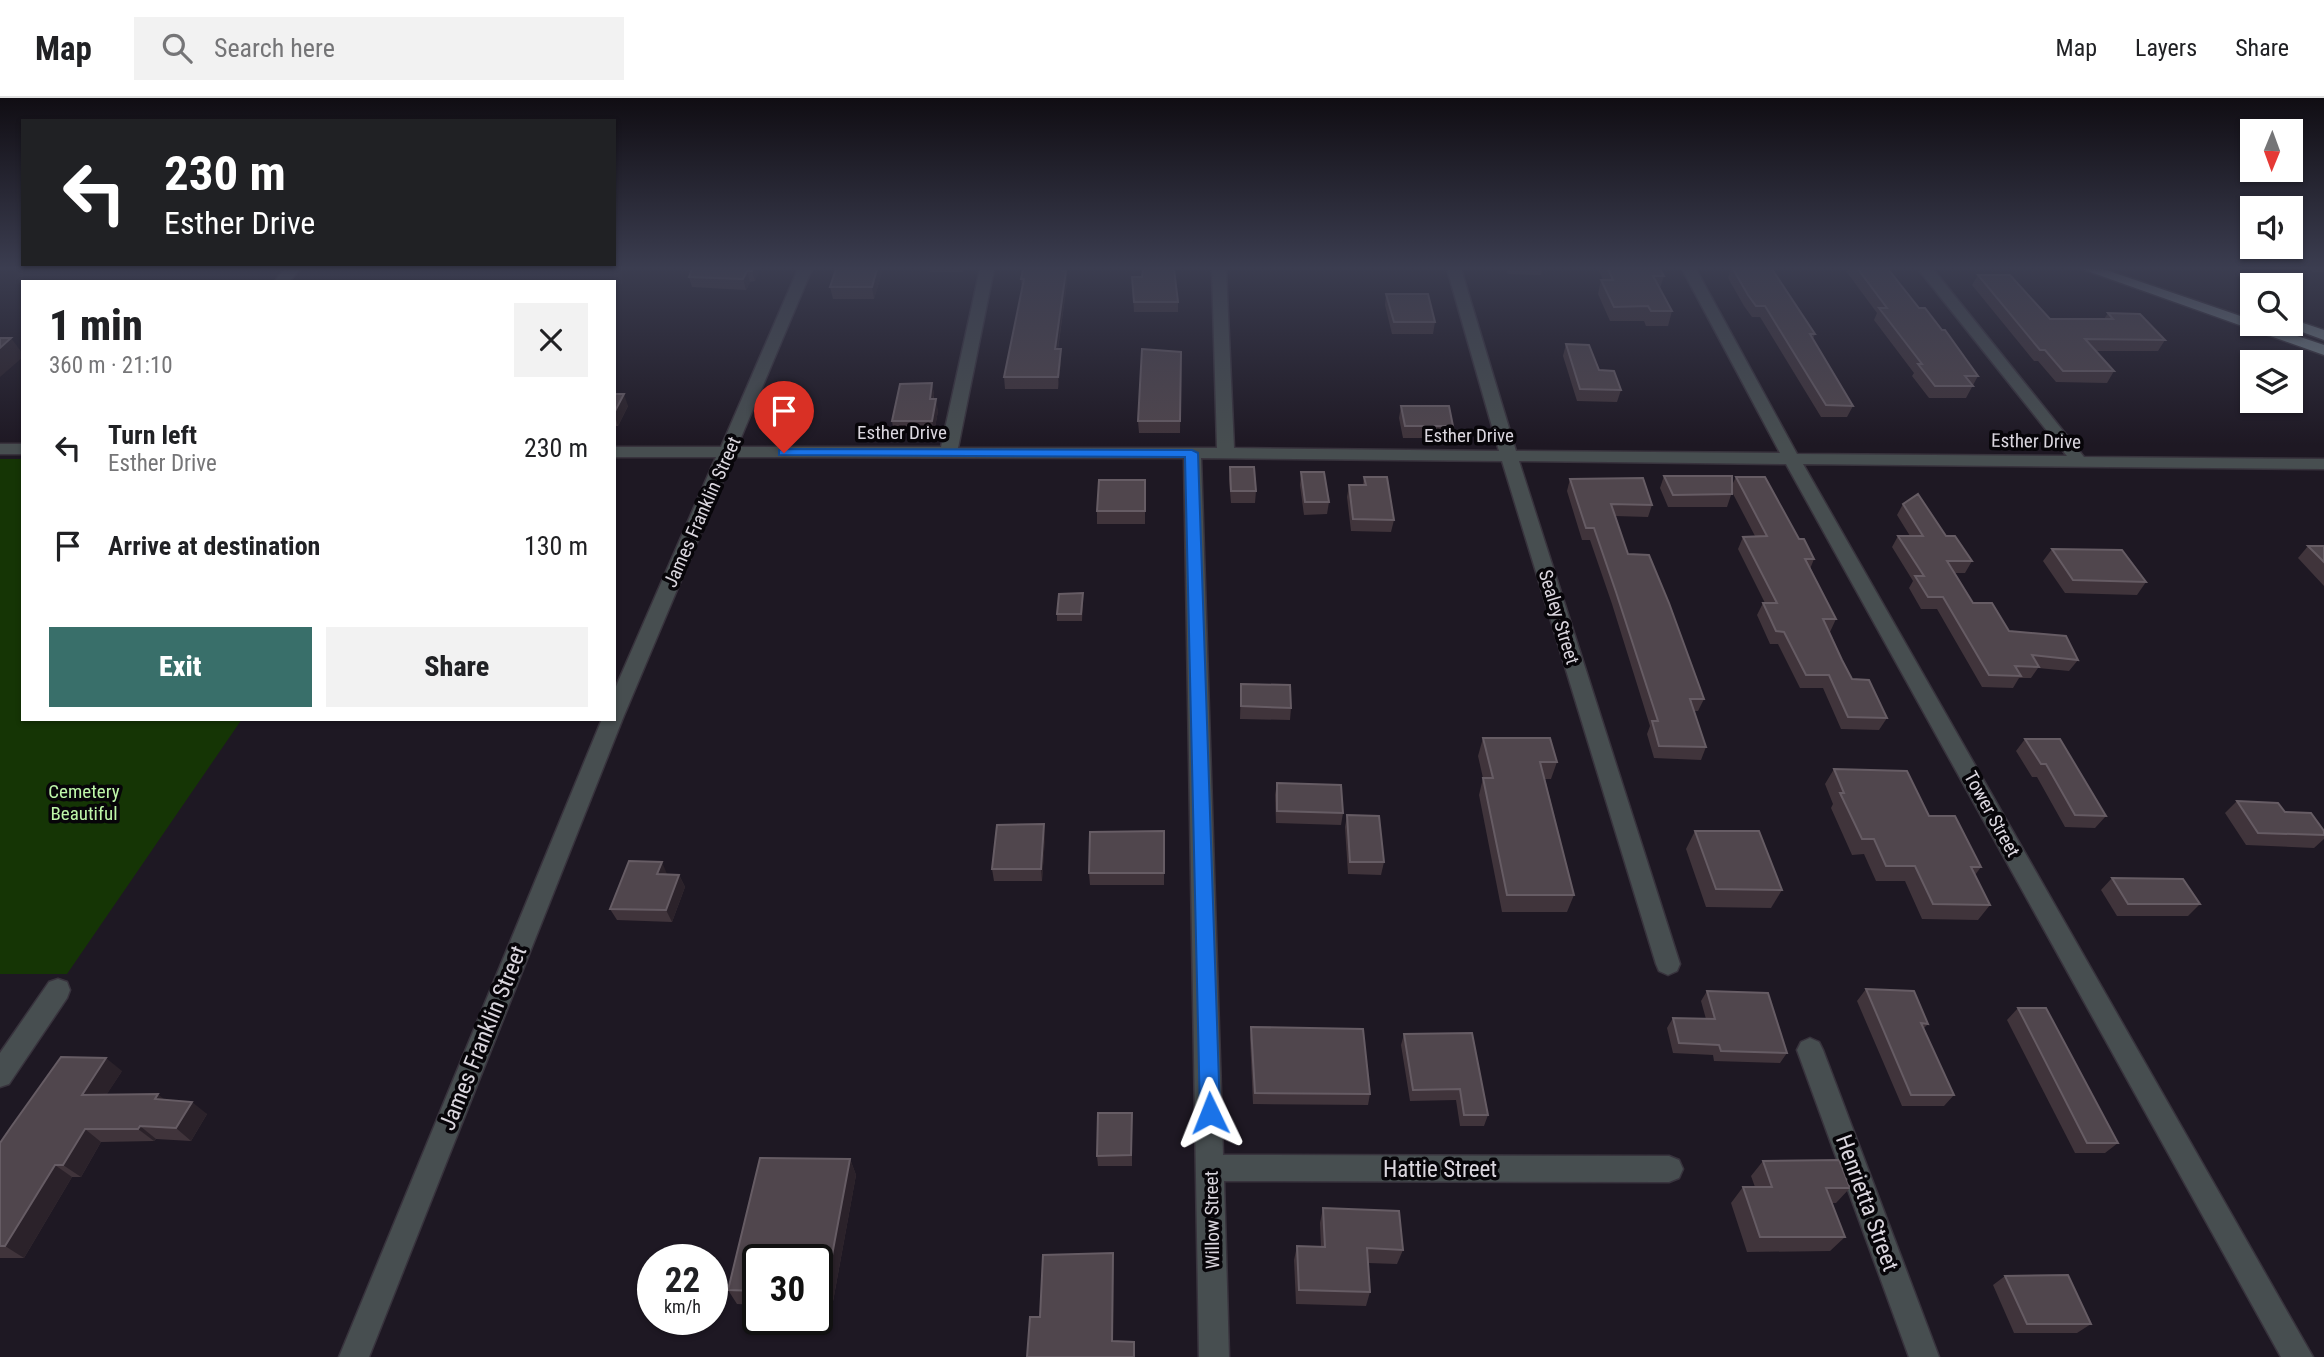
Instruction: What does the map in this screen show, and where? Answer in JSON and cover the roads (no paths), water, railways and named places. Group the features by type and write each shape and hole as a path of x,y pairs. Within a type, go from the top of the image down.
{"main road":[{"path":"2260,328 2324,350"},
{"path":"2304,328 2324,335"}],"street":[{"name":"James Franklin Street","path":"616,713 781,328"},
{"path":"948,453 975,328"},
{"path":"1221,328 1226,453"},
{"name":"Sealey Street","path":"1472,328 1668,964"},
{"name":"Tower Street","path":"1721,328 1792,459 2298,1357"},
{"path":"1972,328 2080,462"},
{"path":"0,449 21,449"},
{"name":"Esther Drive","path":"616,452 1226,453 2324,464"},
{"name":"Willow Street","path":"1192,453 1214,1357"},
{"name":"James Franklin Street","path":"354,1357 613,721"},
{"path":"0,1075 58,990"},
{"name":"Henrietta Street","path":"1810,1050 1924,1357"},
{"name":"Hattie Street","path":"1211,1168 1669,1169"}],"park label":[{"name":"Cemetery Beautiful","path":"84,802"}]}
